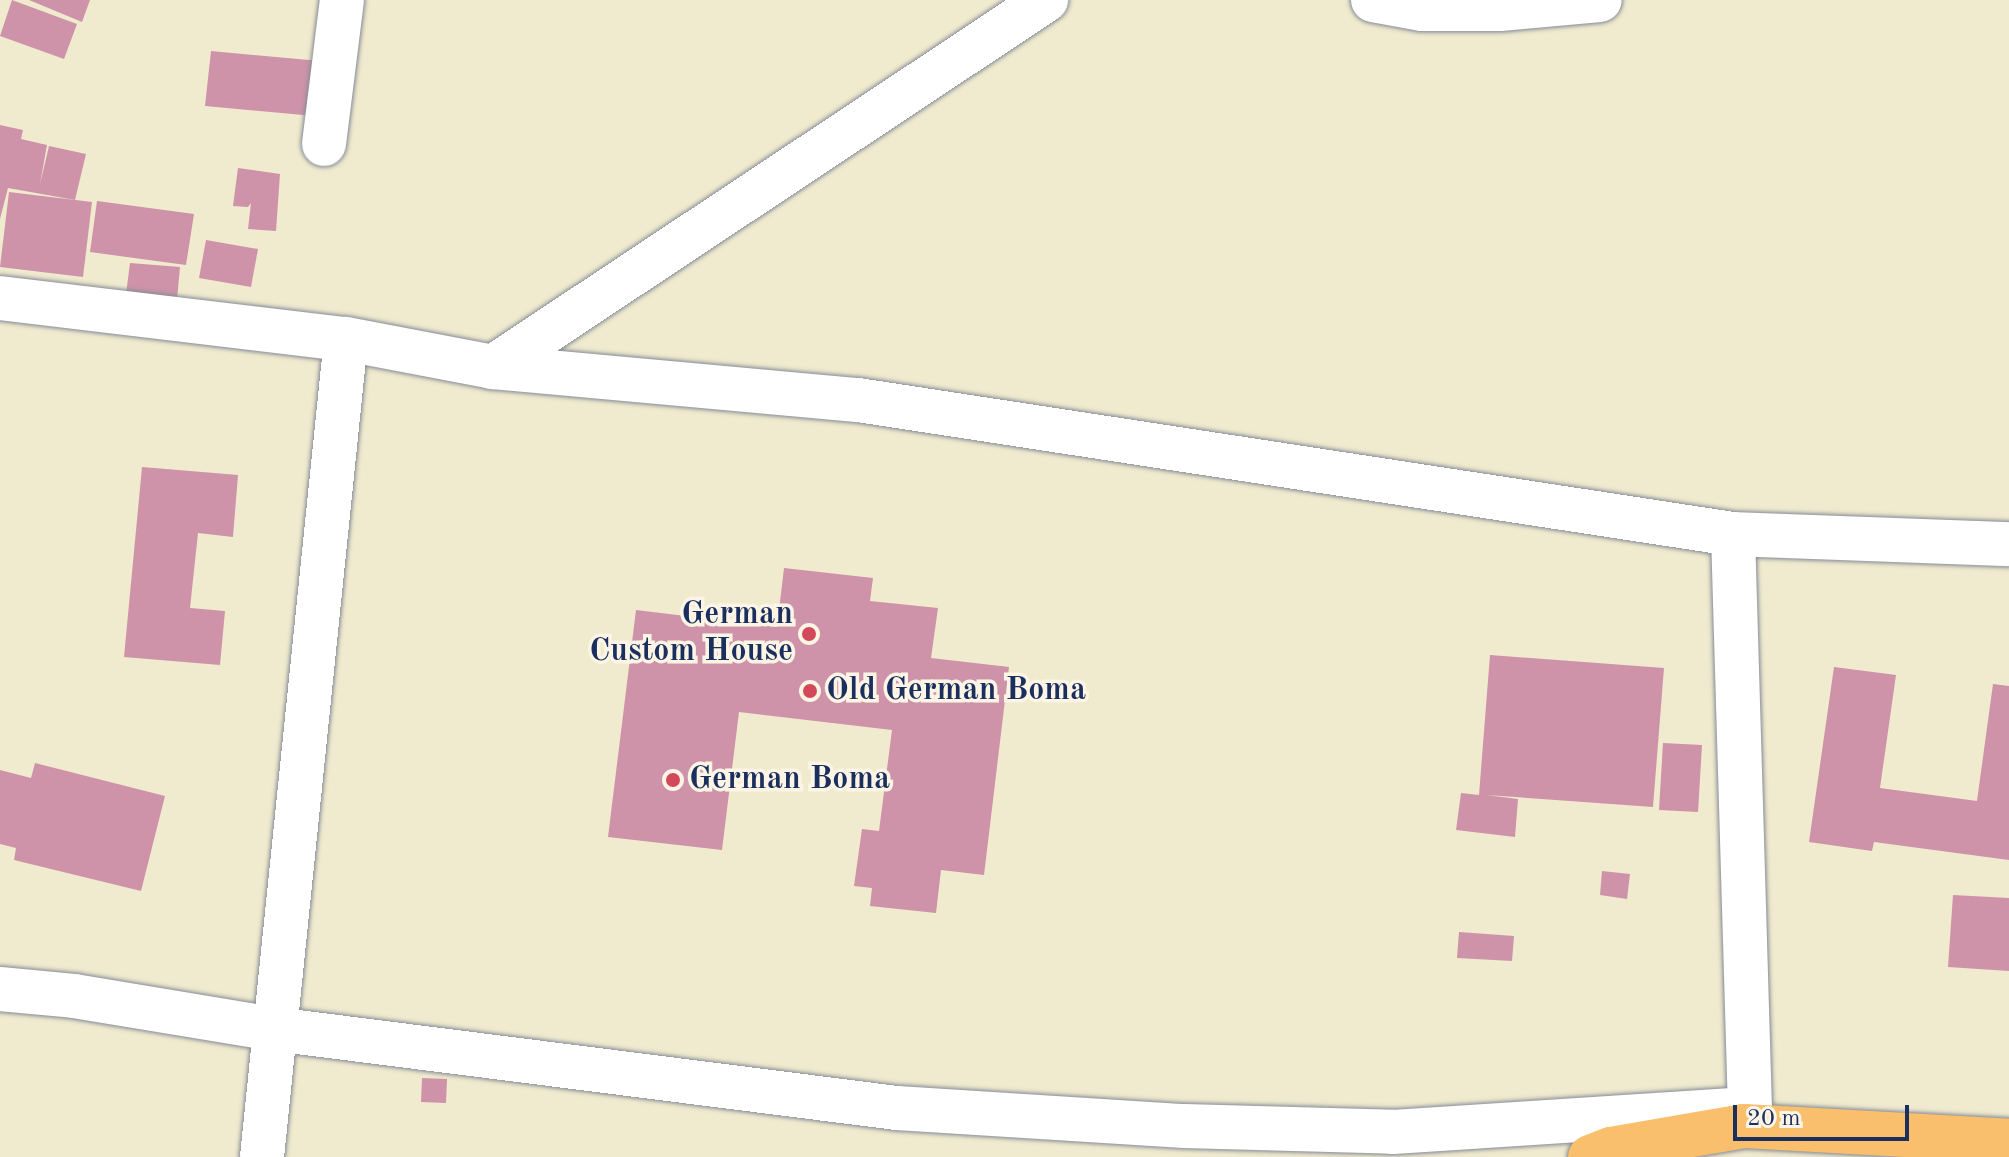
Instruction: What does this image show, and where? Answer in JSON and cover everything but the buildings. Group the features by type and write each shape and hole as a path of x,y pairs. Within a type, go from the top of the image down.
{"main road":[{"path":"1590,1157 1611,1149 1747,1118 2009,1141"}],"street":[{"path":"324,144 342,0"},
{"path":"493,367 1046,0"},
{"path":"1373,0 1422,9 1500,9 1600,0"},
{"path":"0,298 346,339 493,367 858,400 1733,534 2009,544"},
{"path":"262,1157 346,339"},
{"path":"0,989 74,996 274,1029 897,1108 1184,1126 1393,1132 1747,1118 1733,534"}],"place":[{"name":"German Custom House","path":"809,634"},
{"name":"Old German Boma","path":"810,691"},
{"name":"German Boma","path":"673,780"}]}
